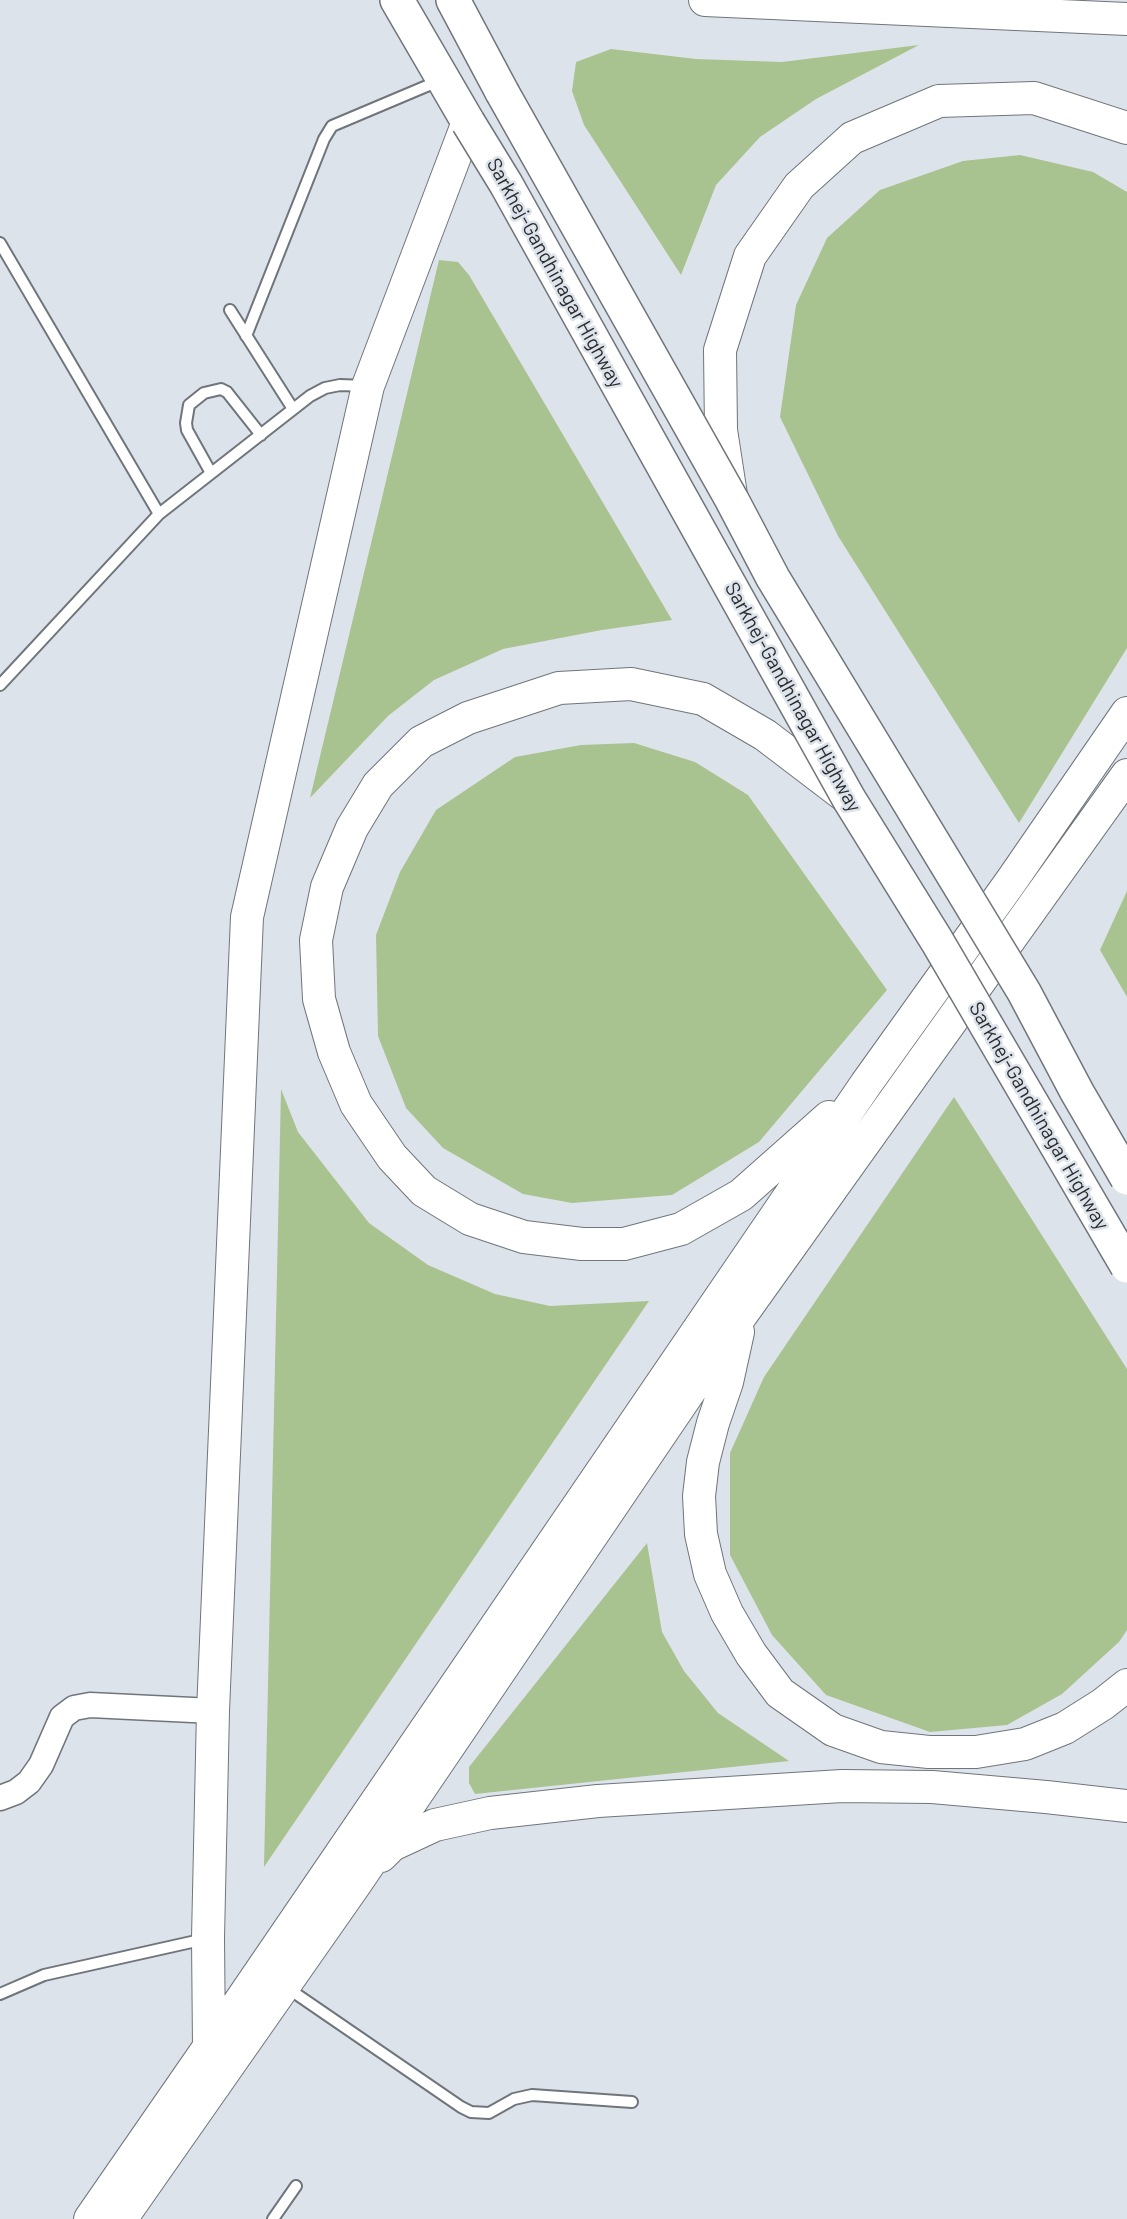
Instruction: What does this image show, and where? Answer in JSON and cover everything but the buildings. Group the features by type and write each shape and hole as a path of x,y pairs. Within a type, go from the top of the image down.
{"highway":[{"name":"Sarkhej-Gandhinagar Highway","path":"453,0 502,92 732,500 773,578 1024,992 1077,1092 1127,1178"},
{"name":"Sarkhej-Gandhinagar Highway","path":"398,4 512,195 849,799 937,941 1127,1266"}],"main road":[{"path":"705,0 1062,12 1127,19"},
{"path":"732,500 721,430 720,350 750,256 799,186 852,138 939,101 1034,98 1127,129"},
{"path":"215,2085 209,2047 208,1938 213,1711 247,917 368,386 468,122"},
{"path":"849,799 765,735 704,699 631,684 559,688 468,718 421,742 378,784 352,828 327,887 316,940 319,999 334,1052 356,1104 393,1157 424,1191 470,1219 524,1237 582,1244 624,1244 681,1229 741,1195 866,1084"},
{"path":"90,2219 866,1084 1012,880 1127,713"},
{"path":"121,2219 356,1884 742,1314 1127,775"},
{"path":"1073,851 1127,807"},
{"path":"1077,1092 1127,1145"},
{"path":"742,1314 727,1382 703,1462 699,1496 701,1534 710,1574 727,1613 751,1654 780,1692 833,1730 881,1747 929,1752 976,1752 1025,1744 1065,1728 1103,1704 1127,1685"},
{"path":"356,1884 392,1845 435,1826 490,1813 598,1800 842,1786 932,1787 1127,1806"}],"street":[{"path":"0,1798 16,1792 29,1782 40,1765 62,1717 74,1708 90,1705 213,1711"}],"lane":[{"path":"246,336 324,139 332,126 444,79"},
{"path":"0,243 159,514"},
{"path":"230,310 293,409"},
{"path":"0,685 159,514 293,409 325,388 340,385 368,386"},
{"path":"211,473 187,430 186,423 189,405 204,393 220,388 227,392 261,435"},
{"path":"0,1994 44,1975 208,1938"},
{"path":"284,1986 461,2108 471,2112 489,2113 514,2099 532,2095 632,2102"},
{"path":"273,2219 296,2186"}],"green space":[{"path":"919,45 816,99 760,137 716,185 681,275 584,125 572,91 576,62 611,49 696,59 782,62"},
{"path":"1020,155 1093,172 1127,192 1127,648 1019,823 838,536 780,417 796,305 827,238 880,190 963,161"},
{"path":"439,260 458,262 469,275 672,620 602,630 503,649 434,680 388,716 310,798"},
{"path":"634,743 695,762 748,795 887,990 759,1142 672,1195 572,1203 523,1194 443,1148 406,1108 378,1036 376,935 400,872 436,810 515,757 581,745"},
{"path":"1127,891 1127,997 1100,950"},
{"path":"281,1089 298,1132 369,1223 428,1265 495,1294 550,1306 649,1301 264,1867"},
{"path":"954,1097 1127,1369 1127,1630 1119,1642 1062,1694 1007,1725 930,1732 826,1695 772,1635 730,1555 730,1453 764,1377"},
{"path":"647,1543 662,1632 684,1671 718,1713 789,1761 475,1794 469,1783 469,1767"}]}
